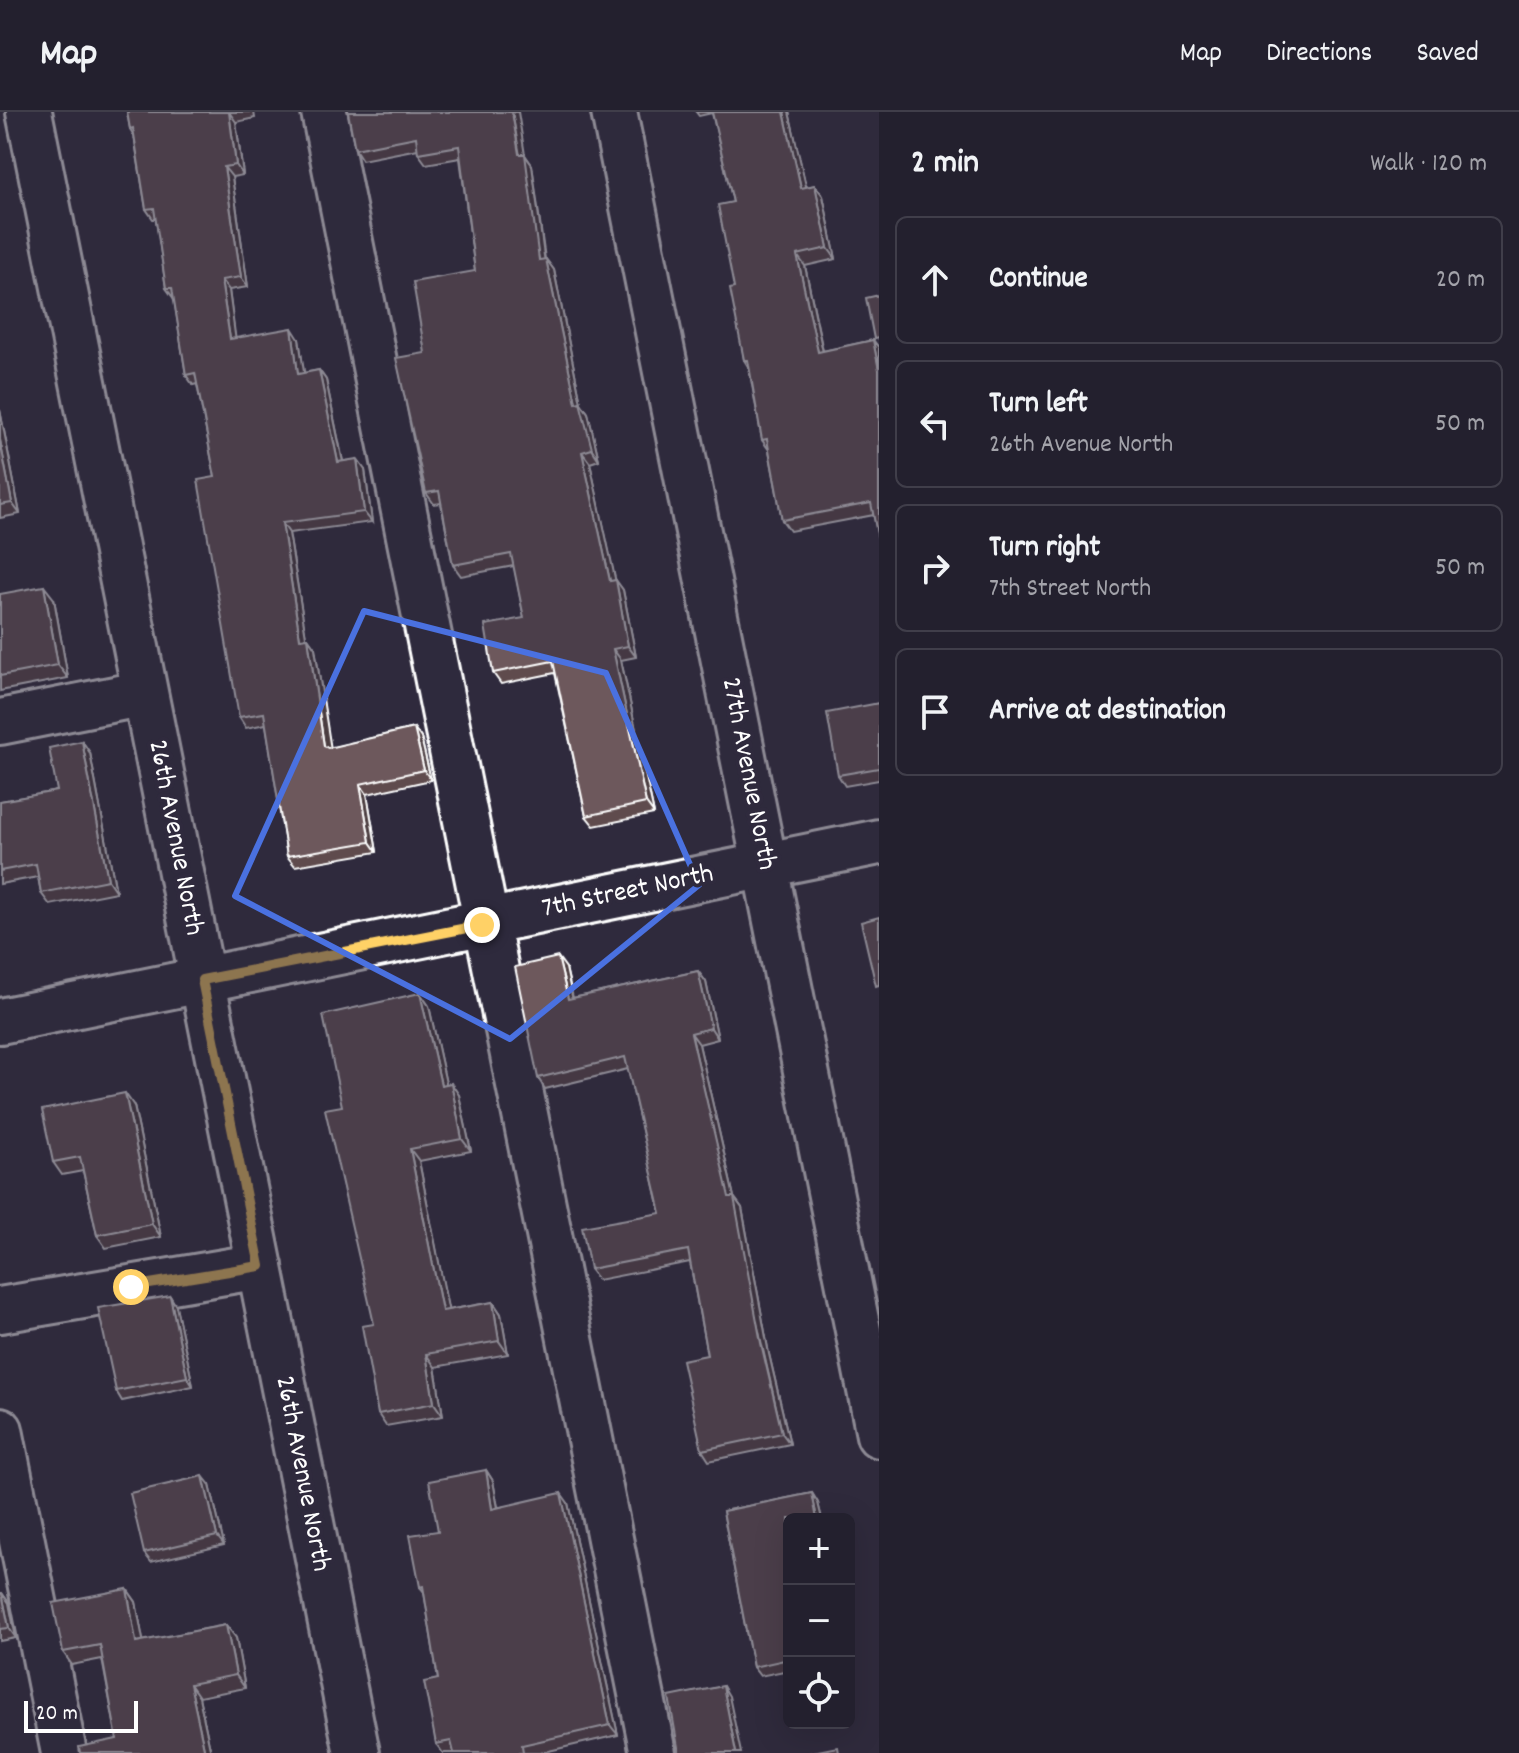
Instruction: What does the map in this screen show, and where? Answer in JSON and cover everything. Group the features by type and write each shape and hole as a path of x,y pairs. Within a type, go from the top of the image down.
{"street":[{"name":"26th Avenue North","path":"29,112 357,1753"},
{"path":"324,112 653,1753"},
{"name":"27th Avenue North","path":"614,112 879,1435"},
{"path":"0,722 145,693"},
{"name":"7th Street North","path":"0,1021 489,924 764,863 879,842"},
{"path":"0,1310 260,1266"},
{"path":"0,1430 64,1753"}],"highlighted area":[{"path":"364,611 606,673 699,885 510,1039 235,896"}],"building":[{"path":"127,112 229,112 236,165 224,167 241,277 221,280 230,339 292,328 298,374 319,370 338,462 357,459 364,512 282,523 300,639 308,638 324,746 328,748 414,728 424,770 360,784 370,842 287,856 264,713 239,717 198,480 215,477 195,373 186,375 172,288 166,288 154,208 146,209 133,128 130,129"},
{"path":"348,112 512,112 519,154 525,154 539,260 546,259 576,403 580,402 592,449 582,452 610,581 616,580 628,646 613,649 646,803 586,816 553,661 493,673 485,625 524,618 511,554 453,565 439,491 426,493 396,358 425,353 413,282 475,271 459,146 418,153 416,137 355,149"},
{"path":"712,112 784,112 801,188 815,185 828,248 797,255 818,352 873,340 879,370 879,544 871,503 782,520 767,439 762,440 748,360 744,360 730,289 734,288 718,205 733,202"},
{"path":"879,295 879,338 874,339 866,298"},
{"path":"0,440 12,503 0,505"},
{"path":"44,586 58,665 0,676 0,594"},
{"path":"879,703 879,768 838,775 827,713"},
{"path":"82,741 108,880 41,893 36,864 0,871 0,801 57,791 49,748"},
{"path":"879,917 879,985 876,986 861,922"},
{"path":"558,957 568,999 698,971 711,1028 691,1033 729,1197 734,1197 761,1343 782,1433 702,1450 682,1360 707,1355 688,1250 590,1269 582,1227 661,1213 625,1057 538,1078 515,967"},
{"path":"420,993 441,1085 451,1083 462,1139 410,1149 442,1311 493,1302 499,1341 426,1354 434,1403 378,1414 362,1326 374,1324 325,1109 342,1106 323,1015"},
{"path":"125,1093 152,1224 97,1235 80,1157 53,1162 42,1110"},
{"path":"170,1296 187,1377 116,1391 98,1308"},
{"path":"486,1470 492,1509 561,1493 610,1725 522,1745 523,1753 454,1753 451,1741 436,1744 424,1682 438,1679 423,1586 420,1587 410,1535 438,1531 429,1481"},
{"path":"203,1476 217,1536 144,1553 130,1493"},
{"path":"812,1493 816,1513 783,1513 783,1660 753,1667 723,1511"},
{"path":"127,1589 136,1642 226,1625 236,1675 190,1684 205,1753 80,1753 79,1747 117,1739 100,1645 63,1652 53,1603"},
{"path":"2,1593 9,1628 0,1629"},
{"path":"723,1686 736,1753 679,1753 669,1697"},
{"path":"838,1747 839,1753 808,1753"}],"route":[{"path":"131,1287 260,1266 202,980 482,925"}]}
